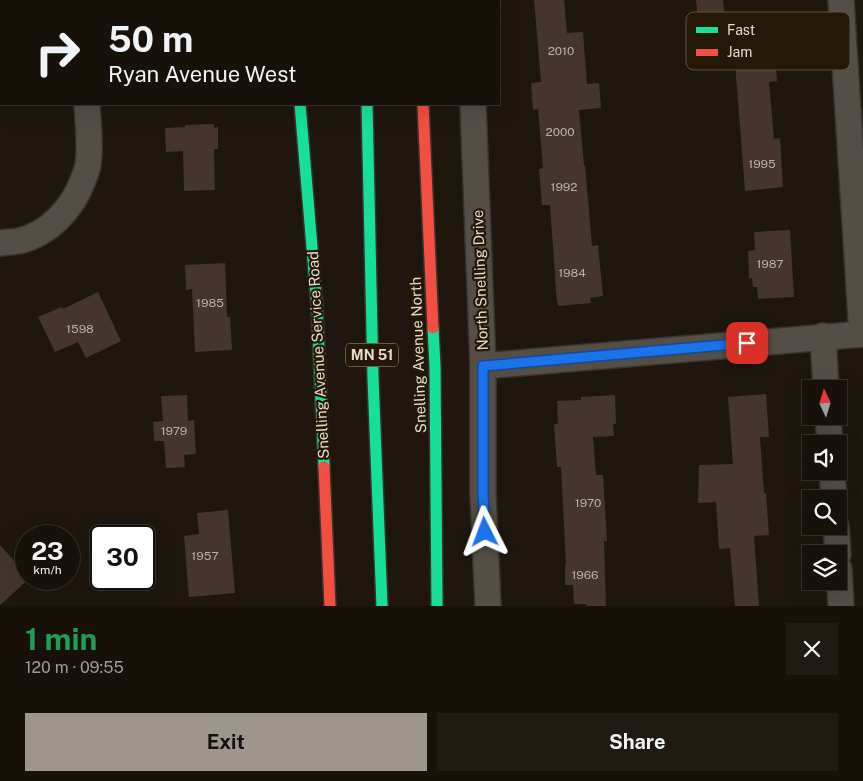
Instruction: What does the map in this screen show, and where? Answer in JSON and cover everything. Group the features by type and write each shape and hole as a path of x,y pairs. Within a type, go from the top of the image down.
{"main road":[{"name":"Snelling Avenue Service Road","path":"300,105 317,307 330,606"},
{"name":"MN 51","path":"368,105 373,378 382,606"},
{"name":"Snelling Avenue North","path":"423,105 435,366 437,606"}],"street":[{"path":"483,366 863,334 846,70"},
{"path":"0,243 20,240 36,234 58,219 70,206 79,191 88,167 89,140 86,105"},
{"name":"North Snelling Drive","path":"473,105 483,366 483,494 488,606"},
{"path":"823,336 825,380"},
{"path":"840,590 841,606"}],"building":[{"path":"534,0 564,0 567,33 583,32 587,84 599,83 601,108 579,110 592,246 598,245 603,296 590,298 591,303 558,306 557,303 550,205 542,205 539,169 543,168 538,109 533,110 531,83 541,82"},
{"path":"696,0 723,0 724,12 697,12"},
{"path":"735,70 776,70 777,81 769,82 774,139 780,138 783,187 745,191"},
{"path":"214,124 214,128 218,127 218,149 214,149 215,190 184,191 183,151 166,152 165,128"},
{"path":"790,230 794,297 758,299 757,287 753,287 752,278 749,279 748,251 755,250 754,232"},
{"path":"225,263 227,317 230,317 232,350 195,352 192,289 186,290 185,265"},
{"path":"98,292 121,341 86,358 78,342 55,352 38,317 62,307 63,309"},
{"path":"766,394 769,437 760,437 769,535 754,536 759,606 735,606 730,548 719,549 716,502 698,503 699,465 733,464 728,397"},
{"path":"187,395 188,421 194,420 196,454 184,455 185,467 166,468 164,441 154,441 153,422 163,421 161,396"},
{"path":"615,395 616,424 613,424 614,436 593,437 596,475 603,475 607,541 604,541 606,606 574,604 573,585 565,585 566,565 561,467 557,467 554,424 558,424 557,401 581,400 581,397"},
{"path":"228,510 235,593 189,597 184,536 199,534 197,513"},
{"path":"0,545 15,562 15,590 17,590 0,605"}],"traffic: fast":[{"path":"300,105 317,307 324,467"},
{"path":"367,105 373,378 382,606"},
{"path":"433,328 437,606"}],"traffic: jam":[{"path":"423,105 433,328"},
{"path":"324,467 330,606"}],"route":[{"path":"485,532 483,494 483,366 747,343"}]}
